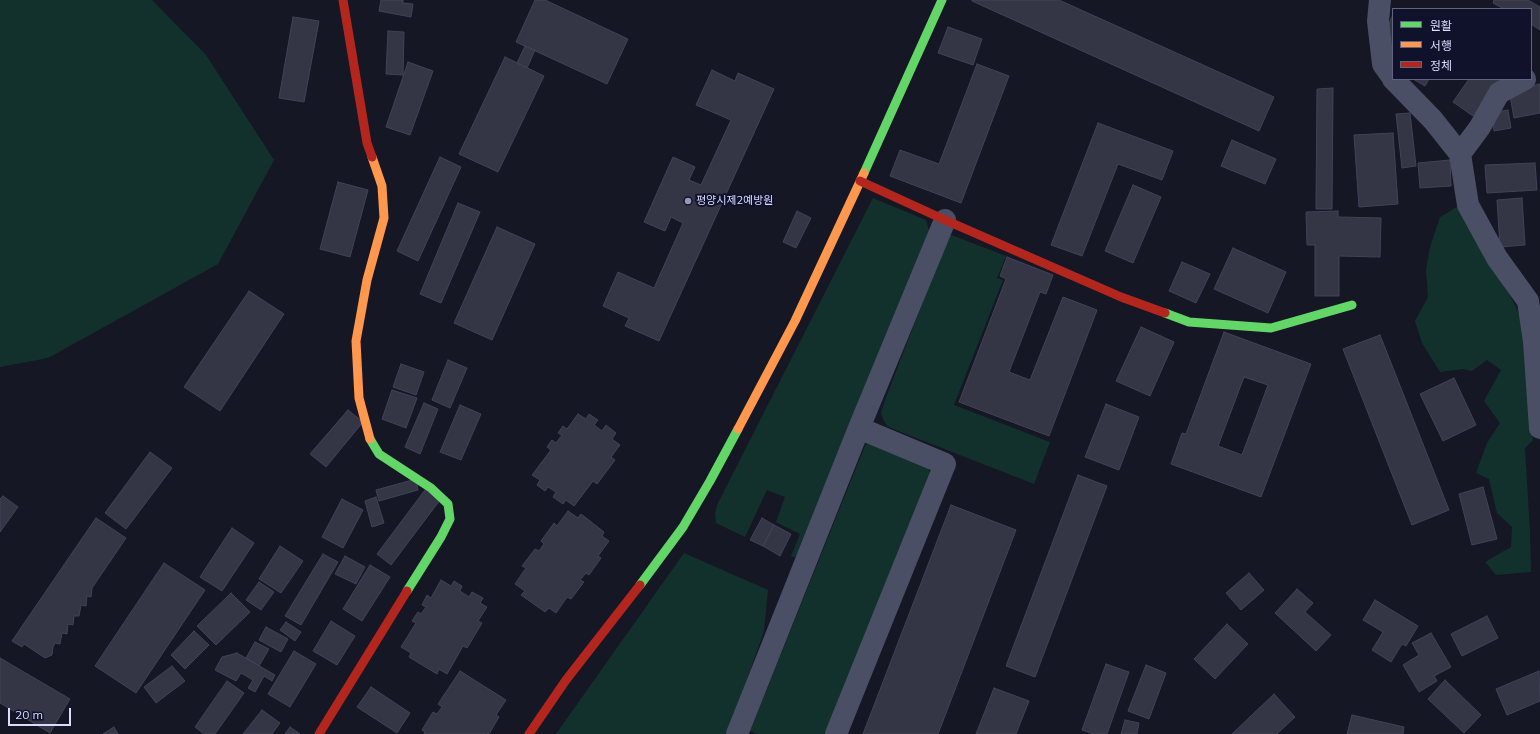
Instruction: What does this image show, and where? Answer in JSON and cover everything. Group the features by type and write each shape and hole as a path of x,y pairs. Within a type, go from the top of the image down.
{"street":[{"path":"319,734 437,543 450,519 448,504 431,488 379,454 368,437 359,398 356,341 367,280 384,218 382,186 366,143 342,0"},
{"path":"529,734 566,680 683,527 710,481 795,320 942,0"},
{"path":"1380,0 1378,21 1383,64 1392,78"},
{"path":"1394,80 1433,120 1460,154 1468,205 1497,258 1528,302 1534,341 1540,428"},
{"path":"1460,154 1480,127 1499,93 1523,80"},
{"path":"860,180 945,220 1121,297 1189,322 1271,328 1352,305"},
{"path":"737,734 859,428 945,220"},
{"path":"836,734 945,464 859,428"}],"green space":[{"path":"0,0 152,0 206,55 274,160 218,264 48,358 0,367"},
{"path":"873,198 926,220 929,231 800,556 794,557 791,556 800,534 776,522 785,497 767,490 745,537 716,523 715,513 718,503"},
{"path":"1457,207 1490,265 1502,280 1522,319 1533,440 1525,448 1531,572 1496,575 1485,562 1511,547 1512,527 1497,513 1489,479 1476,473 1487,443 1500,423 1484,401 1501,370 1487,360 1472,371 1463,369 1440,372 1422,343 1415,321 1428,297 1426,270 1430,247 1440,217"},
{"path":"949,234 1006,256 997,278 1003,280 954,405 1050,442 1034,484 896,430 887,426 883,419 881,413 885,400"},
{"path":"867,441 928,468 931,476 828,734 757,734 750,731"},
{"path":"684,553 768,590 764,631 728,734 556,734"}],"building":[{"path":"381,0 403,0 403,3 413,4 411,17 379,11"},
{"path":"535,0 545,0 628,39 607,84 516,42"},
{"path":"972,0 1059,0 1274,97 1259,131"},
{"path":"1494,0 1528,0 1540,7 1540,30 1532,25 1532,8 1502,8 1493,3"},
{"path":"293,17 319,21 304,102 279,98"},
{"path":"1392,17 1392,44 1382,39"},
{"path":"948,27 982,39 973,65 938,53"},
{"path":"388,31 404,32 403,75 386,74"},
{"path":"525,46 535,50 527,68 517,63"},
{"path":"505,57 544,76 498,172 459,154"},
{"path":"408,62 433,71 410,135 386,127"},
{"path":"977,64 1009,76 961,203 890,176 900,150 939,164"},
{"name":"평양시제2예방원","path":"712,70 735,81 738,73 774,89 659,341 625,326 629,318 603,306 618,272 654,288 683,223 671,217 665,231 644,222 673,157 695,167 689,180 701,185 731,120 696,105"},
{"path":"1415,80 1428,80 1425,86"},
{"path":"1468,80 1499,80 1473,116 1453,102"},
{"path":"1540,84 1540,113 1514,118 1509,90"},
{"path":"1333,88 1332,209 1316,209 1317,89"},
{"path":"1508,110 1511,128 1494,131 1491,113"},
{"path":"1410,113 1416,166 1402,168 1396,114"},
{"path":"1098,123 1173,151 1162,180 1118,164 1082,256 1051,245"},
{"path":"1393,133 1398,204 1359,207 1354,135"},
{"path":"1232,140 1276,159 1265,184 1221,166"},
{"path":"440,157 461,167 418,261 397,251"},
{"path":"1450,160 1451,186 1420,188 1418,163"},
{"path":"1535,163 1537,190 1487,193 1485,165"},
{"path":"338,182 368,190 350,257 320,249"},
{"path":"1133,185 1161,197 1133,263 1105,251"},
{"path":"1522,198 1525,245 1500,247 1497,200"},
{"path":"458,203 480,212 441,303 420,294"},
{"path":"797,211 811,218 796,248 783,242"},
{"path":"1338,211 1338,217 1381,218 1380,257 1339,256 1339,296 1315,296 1315,245 1307,245 1306,212"},
{"path":"497,227 535,244 492,340 454,323"},
{"path":"1233,248 1286,272 1268,313 1214,289"},
{"path":"1007,257 1053,275 1046,294 1040,292 1009,372 1030,380 1063,297 1097,310 1049,436 959,402 1006,279 1000,276"},
{"path":"1182,262 1210,274 1196,303 1169,291"},
{"path":"249,291 284,314 220,411 184,387"},
{"path":"1141,327 1174,342 1150,396 1116,381"},
{"path":"1224,332 1311,364 1261,497 1171,464 1182,433 1186,434","holes":["1244,377 1268,385 1242,455 1218,446"]},
{"path":"1380,335 1449,510 1412,525 1343,349"},
{"path":"448,360 467,368 450,408 432,400"},
{"path":"401,364 424,372 416,395 393,387"},
{"path":"1454,378 1476,425 1443,441 1420,394"},
{"path":"392,390 417,398 406,428 382,419"},
{"path":"424,403 438,409 420,454 405,447"},
{"path":"1106,404 1139,417 1119,470 1085,457"},
{"path":"460,405 481,414 461,460 440,452"},
{"path":"348,410 363,422 326,467 310,454"},
{"path":"578,414 586,419 589,414 598,420 594,425 602,431 606,425 616,433 612,439 620,445 611,457 615,460 597,484 593,481 574,506 566,500 563,504 553,497 556,492 548,487 545,491 537,485 540,480 532,475 551,450 547,447 552,440 556,443 562,435 558,433 563,426 567,429"},
{"path":"150,452 172,468 126,529 105,513"},
{"path":"1078,475 1107,486 1035,677 1006,666"},
{"path":"416,479 418,490 379,501 376,490"},
{"path":"1483,487 1497,539 1472,545 1459,494"},
{"path":"425,490 440,500 391,565 377,554"},
{"path":"3,496 18,507 0,532 0,499"},
{"path":"376,497 384,523 372,527 365,501"},
{"path":"342,499 363,510 343,548 322,537"},
{"path":"951,505 1016,530 938,734 863,734"},
{"path":"568,511 578,518 581,514 604,532 602,536 609,541 598,556 601,558 589,575 586,573 580,580 584,582 571,599 567,597 556,613 549,608 545,612 521,595 525,591 515,584 526,568 522,566 535,549 539,551 544,544 541,541 554,523 557,526"},
{"path":"96,518 126,538 92,588 91,597 87,596 86,606 81,605 79,616 74,616 73,625 68,624 67,634 62,633 60,644 55,643 52,655 45,658 24,644 22,647 12,641"},
{"path":"762,518 774,525 763,546 750,540"},
{"path":"774,525 791,534 780,556 763,546"},
{"path":"232,528 254,543 222,591 200,577"},
{"path":"280,546 303,561 281,593 259,579"},
{"path":"323,554 338,562 301,625 285,616"},
{"path":"345,556 365,567 356,584 335,574"},
{"path":"164,563 205,590 136,693 95,666"},
{"path":"370,565 390,577 362,621 343,609"},
{"path":"1249,573 1264,590 1241,610 1226,593"},
{"path":"441,580 451,586 454,581 462,586 460,591 469,597 472,592 483,598 480,603 487,607 478,621 482,623 467,648 463,646 447,674 439,669 437,674 409,657 411,653 401,647 416,623 412,621 418,612 421,614 426,607 422,605 427,595 431,598"},
{"path":"259,582 274,592 261,610 246,600"},
{"path":"1297,589 1313,603 1305,612 1331,635 1316,651 1275,613"},
{"path":"231,593 250,612 216,645 197,626"},
{"path":"1375,600 1418,626 1406,646 1402,644 1391,662 1372,650 1383,632 1363,620"},
{"path":"1487,616 1498,638 1462,656 1451,634"},
{"path":"331,621 355,636 337,665 313,651"},
{"path":"286,622 301,632 295,641 280,630"},
{"path":"1227,624 1248,644 1215,679 1194,659"},
{"path":"266,627 288,639 281,652 259,640"},
{"path":"194,631 209,645 185,669 171,655"},
{"path":"1431,633 1451,667 1434,676 1437,681 1419,692 1403,665 1419,655 1412,643"},
{"path":"255,642 269,649 259,666 246,658"},
{"path":"294,651 316,664 290,707 268,694"},
{"path":"237,653 275,675 272,681 264,676 255,692 248,688 253,680 241,673 236,681 215,670 222,657"},
{"path":"0,658 70,699 50,733 0,703"},
{"path":"1106,664 1129,672 1107,734 1094,734 1082,730"},
{"path":"1146,665 1166,673 1149,719 1128,711"},
{"path":"172,666 185,681 156,703 144,687"},
{"path":"460,671 506,700 496,715 499,717 489,734 424,734 425,732 422,730 433,712 437,714 442,707 438,704"},
{"path":"1539,671 1540,701 1507,715 1496,689"},
{"path":"1445,680 1481,715 1464,733 1428,699"},
{"path":"227,681 244,693 215,734 204,734 195,727"},
{"path":"371,687 410,713 397,733 357,707"},
{"path":"994,688 1029,701 1016,734 976,734"},
{"path":"1274,694 1295,717 1277,734 1232,734"},
{"path":"262,710 280,723 272,734 243,734"},
{"path":"1352,715 1404,727 1403,734 1347,734"},
{"path":"1125,720 1139,723 1137,734 1121,734"},
{"path":"114,727 118,734 103,734"},
{"path":"290,727 300,734 285,734"}],"traffic: fast":[{"path":"864,173 942,0"},
{"path":"1165,313 1189,322 1271,328 1352,305"},
{"path":"640,585 683,527 738,429"},
{"path":"370,439 379,454 431,488 448,504 450,519 441,537 407,591"}],"traffic: slow":[{"path":"370,439 359,398 356,341 367,280 384,218 382,186 372,157"},
{"path":"738,429 795,321 864,173"}],"traffic: jam":[{"path":"343,0 367,143 372,157"},
{"path":"860,181 1121,297 1165,313"},
{"path":"529,734 566,680 640,585"},
{"path":"319,734 407,591"}],"place":[{"name":"평양시제2예방원","path":"688,201"}]}
